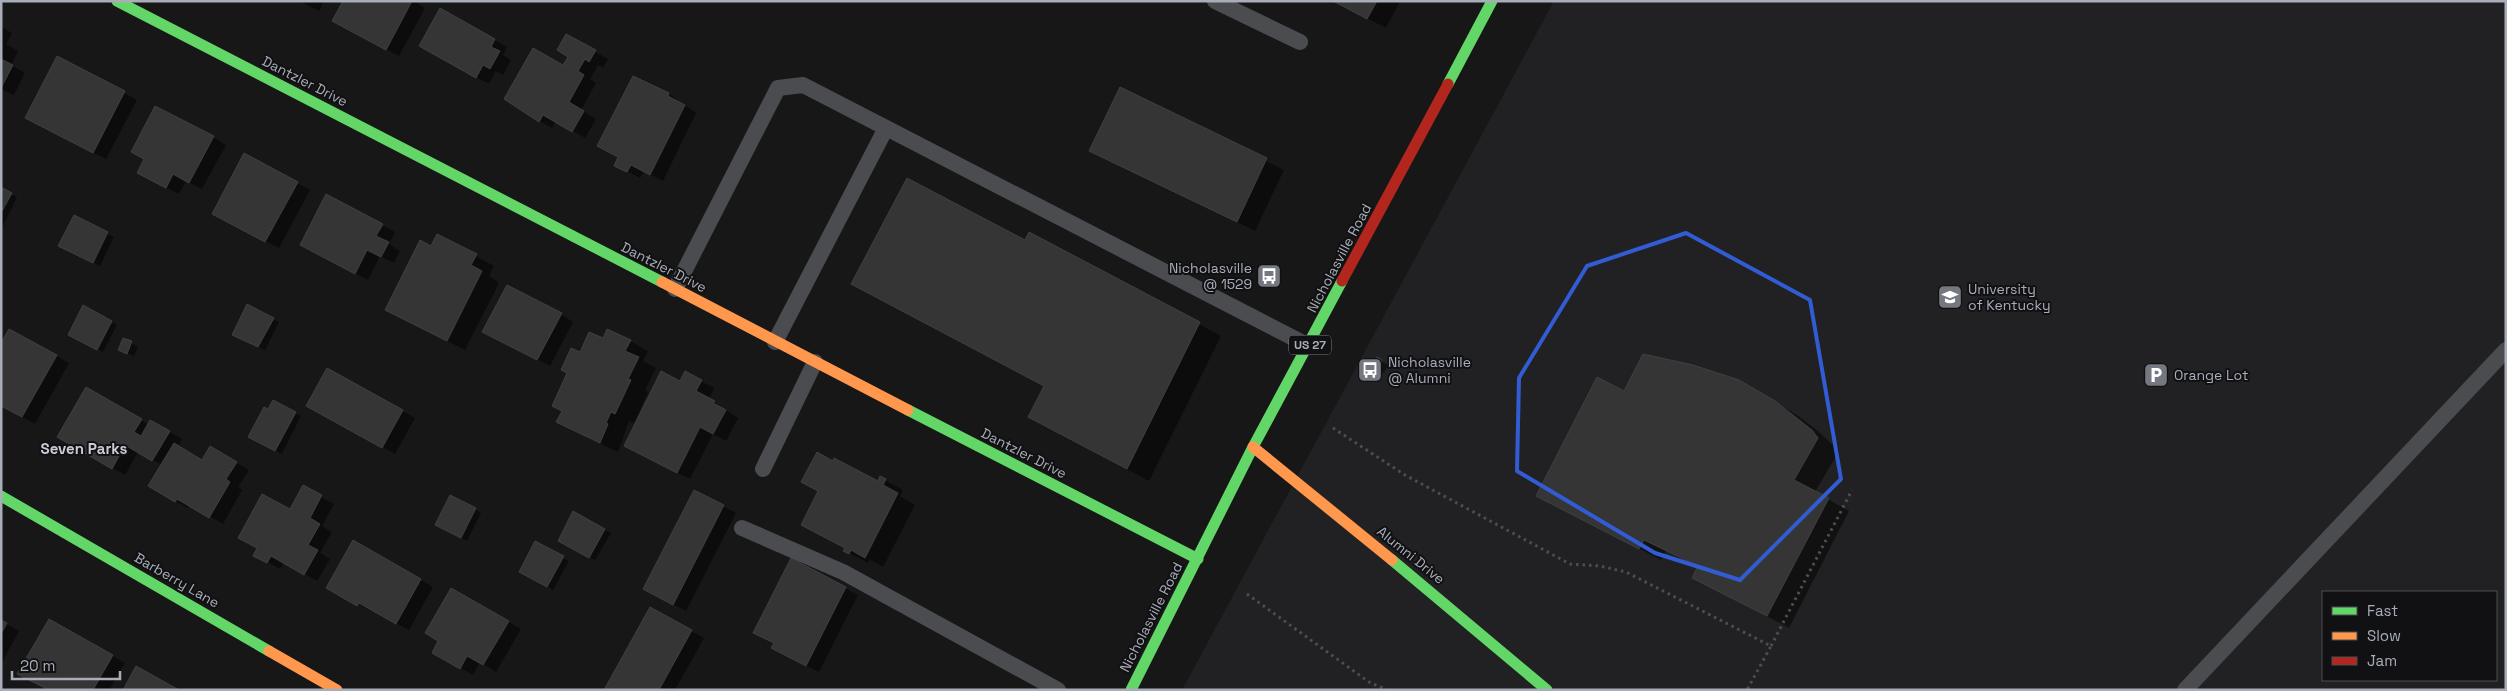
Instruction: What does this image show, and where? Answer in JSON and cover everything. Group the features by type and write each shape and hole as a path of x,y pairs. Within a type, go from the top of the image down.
{"street":[{"name":"Dantzler Drive","path":"118,1 1198,559"},
{"name":"Nicholasville Road","path":"1131,690 1253,447 1309,346 1492,1"},
{"name":"Alumni Drive","path":"1253,447 1458,612 1546,690"},
{"name":"Barberry Lane","path":"1,496 337,690"}],"lane":[{"path":"1215,1 1300,42"},
{"path":"675,289 778,88 803,85 1309,346"},
{"path":"776,342 886,128"},
{"path":"2185,690 2506,350"},
{"path":"763,470 816,362"},
{"path":"742,528 843,572 1058,690"}],"path":[{"path":"1333,428 1405,475 1570,564 1600,566 1626,572 1770,646"},
{"path":"1747,690 1852,490"},
{"path":"1247,594 1369,682 1387,690"}],"highlighted area":[{"path":"1686,233 1810,300 1841,479 1740,580 1655,553 1517,471 1519,378 1587,266"}],"shaded area":[{"name":"University of Kentucky","path":"1554,1 2506,1 2506,690 1182,690"}],"building":[{"path":"343,1 412,1 386,50 332,21"},
{"path":"1333,1 1377,1 1367,19"},
{"path":"440,8 495,39 491,47 500,51 490,69 483,65 476,78 419,46"},
{"path":"566,34 596,50 589,62 585,59 578,71 584,75 569,102 584,111 572,132 543,115 539,122 504,99 533,48 563,65 568,57 557,50"},
{"path":"57,56 125,91 93,153 25,118"},
{"path":"1,59 13,65 1,88"},
{"path":"633,76 669,93 668,96 685,105 650,175 631,165 627,172 614,166 618,157 597,146"},
{"path":"1120,87 1267,158 1237,222 1089,151"},
{"path":"155,106 214,136 189,183 173,174 166,188 137,173 144,159 131,152"},
{"path":"244,153 298,182 265,242 212,214"},
{"path":"907,178 1025,240 1029,232 1200,322 1127,469 1028,417 1044,386 851,284"},
{"path":"1,187 12,193 1,213"},
{"path":"326,194 383,224 376,236 389,242 381,257 367,250 355,274 300,245"},
{"path":"74,215 108,232 93,263 58,246"},
{"path":"437,234 477,254 471,265 482,271 447,341 385,310 420,240 431,246"},
{"path":"507,285 562,313 537,360 482,332"},
{"path":"247,304 274,318 258,347 232,335"},
{"path":"83,305 112,321 97,350 68,335"},
{"path":"9,329 57,355 22,417 1,406 1,343"},
{"path":"607,329 631,340 625,351 639,357 628,379 631,380 615,414 611,412 606,423 608,424 600,443 556,422 562,411 552,406 567,373 561,370 571,348 580,352 589,332 603,338"},
{"path":"123,338 132,341 127,354 118,350"},
{"path":"1643,354 1693,365 1739,380 1775,401 1812,430 1818,438 1794,480 1829,498 1767,616 1692,578 1698,566 1644,540 1639,549 1536,496 1597,377 1624,391"},
{"path":"1377,357 1382,360 1377,371 1371,368"},
{"path":"327,368 403,410 382,448 306,406"},
{"path":"661,371 680,381 685,371 702,380 696,391 715,401 713,403 726,410 713,434 700,427 677,473 624,446"},
{"path":"86,387 142,419 134,432 141,436 150,420 170,431 152,461 125,445 112,469 57,437"},
{"path":"273,400 296,412 275,451 248,437 264,407 268,409"},
{"path":"174,443 202,460 210,446 237,462 226,479 230,482 209,518 177,499 175,502 148,486"},
{"path":"817,452 833,461 834,458 878,481 880,476 886,479 883,485 898,493 865,558 851,550 849,554 843,551 845,548 801,525 818,491 801,482"},
{"path":"303,485 322,495 310,518 320,524 308,545 318,550 304,575 271,556 267,563 253,556 257,548 238,538 262,494 290,509"},
{"path":"694,490 724,505 673,605 643,589"},
{"path":"450,495 476,508 461,538 435,525"},
{"path":"573,511 605,529 589,558 558,541"},
{"path":"353,540 421,579 396,624 359,603 357,606 326,588"},
{"path":"535,541 564,556 547,587 519,572"},
{"path":"791,558 846,587 806,666 771,648 774,643 753,633"},
{"path":"451,588 509,621 483,665 467,656 460,669 432,653 438,641 425,633"},
{"path":"650,607 692,630 659,690 604,690"},
{"path":"49,619 113,655 93,690 49,690 17,674"},
{"path":"1,620 7,623 1,634"},
{"path":"136,666 179,690 123,690"}],"traffic: fast":[{"path":"117,1 662,282"},
{"path":"1448,84 1492,1"},
{"path":"1131,690 1253,447 1342,281"},
{"path":"908,410 1198,559"},
{"path":"1,496 269,651"},
{"path":"1392,560 1547,690"}],"traffic: slow":[{"path":"662,282 908,410"},
{"path":"1253,447 1392,560"},
{"path":"269,651 337,690"}],"traffic: jam":[{"path":"1342,281 1448,84"}],"place":[{"name":"Nicholasville @ 1529","path":"1269,276"},
{"name":"University of Kentucky","path":"1950,297"},
{"name":"Nicholasville @ Alumni","path":"1370,370"},
{"name":"Orange Lot","path":"2156,375"}],"district":[{"name":"Seven Parks","path":"84,448"}]}
